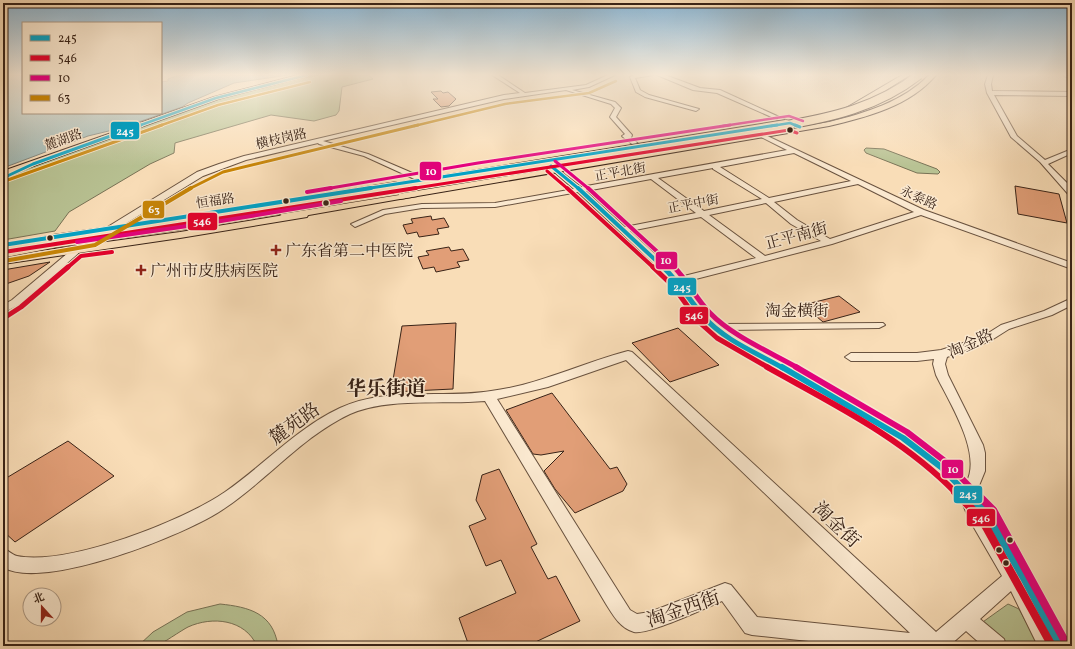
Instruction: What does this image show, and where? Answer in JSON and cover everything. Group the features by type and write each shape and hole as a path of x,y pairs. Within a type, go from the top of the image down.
{"highway":[{"path":"3,252 54,241 188,222 811,121 843,114 867,105"},
{"path":"8,257 56,246 220,222 805,127 849,117 882,105"},
{"path":"8,257 157,237 286,216 413,192"}],"main road":[{"name":"麓湖路","path":"3,174 196,105"},
{"name":"恒福路","path":"797,126 834,116 862,105"},
{"name":"恒福路","path":"3,246 108,229 550,166 797,126 850,116 880,105"},
{"path":"413,192 440,181 638,146 842,121 887,105"},
{"path":"8,257 78,249 250,224 550,166 763,136 797,126"},
{"name":"麓湖路","path":"3,178 34,164"},
{"path":"205,215 421,180 440,181"},
{"name":"恒福路","path":"3,252 8,257 93,238 231,219 440,181"}],"street":[{"name":"横枝岗路","path":"3,310 16,302 93,238 174,189 214,168 244,158 471,105"},
{"path":"615,105 618,108 613,117 630,136 625,136 638,146"},
{"path":"680,105 696,110"},
{"path":"750,105 797,126"},
{"path":"997,105 1014,136 1044,163 1072,193"},
{"name":"永泰路","path":"763,136 921,212 1072,266"},
{"path":"317,142 366,155 421,180"},
{"name":"正平北街","path":"355,224 383,212 422,206 495,205 716,167 795,151"},
{"path":"1044,163 1072,151"},
{"path":"550,166 580,190 678,281 684,289"},
{"name":"正平中街","path":"716,167 768,200 789,218 829,242"},
{"path":"654,178 764,259"},
{"name":"正平中街","path":"623,230 858,182"},
{"name":"正平南街","path":"678,281 829,242 921,212"},
{"path":"48,253 61,255 66,260"},
{"path":"692,301 714,327 736,342 840,400 903,438 942,467 966,495 987,514 1018,578 1048,646"},
{"name":"淘金路","path":"966,495 977,477 980,464 976,445 942,375 939,364 942,354 986,339 993,333 1005,327 1048,313 1072,301"},
{"name":"淘金横街","path":"714,327 879,325"},
{"path":"852,357 917,357 942,354"},
{"name":"麓苑路","path":"3,556 14,564 48,565 87,558 187,522 218,505 329,419 352,409 385,401 489,397 531,388 628,355"},
{"name":"淘金街","path":"628,355 936,645"},
{"name":"淘金西街","path":"489,397 612,598 624,616 635,624 650,621 725,591 752,626 936,645"},
{"path":"936,645 1018,578"},
{"path":"1018,578 1060,646"},
{"path":"967,620 996,646"}],"green space":[{"path":"202,105 340,105 339,111 336,115 314,121 271,115 175,143 174,153 150,164 69,212 55,231 3,240 3,177"},
{"path":"866,148 884,149 937,169 940,172 938,174 917,173 866,153 864,150"},
{"path":"220,604 250,610 265,619 271,626 278,646 257,646 252,637 245,630 227,622 217,621 188,627 157,646 138,646 153,632 187,612"},
{"path":"1008,604 1019,609 1039,646 1005,646 980,624"}],"water":[{"path":"3,105 22,105 22,114 162,114 121,128 88,136 3,168"},
{"path":"162,105 185,105 162,114"}],"building":[{"path":"439,105 450,105 449,106 441,107"},
{"path":"1015,186 1059,194 1067,223 1018,214"},
{"path":"431,216 432,220 444,218 449,227 437,229 439,234 419,237 417,232 407,234 403,225 413,223 411,219"},
{"path":"449,247 451,251 463,249 469,260 457,262 460,267 436,272 434,267 423,269 418,257 429,255 426,251"},
{"path":"50,262 29,276 3,285 3,270"},
{"path":"839,296 860,312 823,322 803,305"},
{"path":"456,323 453,389 391,392 402,326"},
{"path":"678,328 719,365 670,382 632,343"},
{"path":"552,393 610,469 617,467 627,484 623,491 575,513 555,489 544,471 564,451 541,455 533,454 506,410"},
{"path":"68,441 114,476 15,542 3,531 3,480"},
{"path":"499,469 537,544 531,547 548,579 556,576 580,621 527,646 469,646 459,618 516,593 501,560 486,566 469,526 486,519 476,500 482,475"}],"tunnel":[{"path":"684,289 692,301"}],"transit line":[{"name":"245","path":"3,178 33,164 196,105"},
{"name":"63","path":"5,181 217,105"},
{"name":"63","path":"4,261 95,245 177,195 223,172 500,105"},
{"name":"10","path":"307,192 478,163 789,116 803,121"},
{"name":"245","path":"3,245 790,123 800,127"},
{"name":"546","path":"4,252 789,130 797,133"},
{"name":"10","path":"555,161 585,185 683,276 709,312 725,326 870,409 907,432 946,462 993,510 1066,643"},
{"name":"245","path":"551,166 580,190 678,281 704,317 721,332 866,415 903,438 941,467 987,514 1024,578 1060,646"},
{"name":"546","path":"547,171 673,286 699,322 717,338 862,421 899,444 936,472 981,518 1052,646"},
{"name":"10","path":"77,242 215,222 341,201"},
{"name":"546","path":"7,316 21,307 81,256 112,252"}],"place":[{"name":"广东省第二中医院","path":"276,250"},
{"name":"广州市皮肤病医院","path":"141,270"}],"district":[{"name":"华乐街道","path":"386,388"}]}
